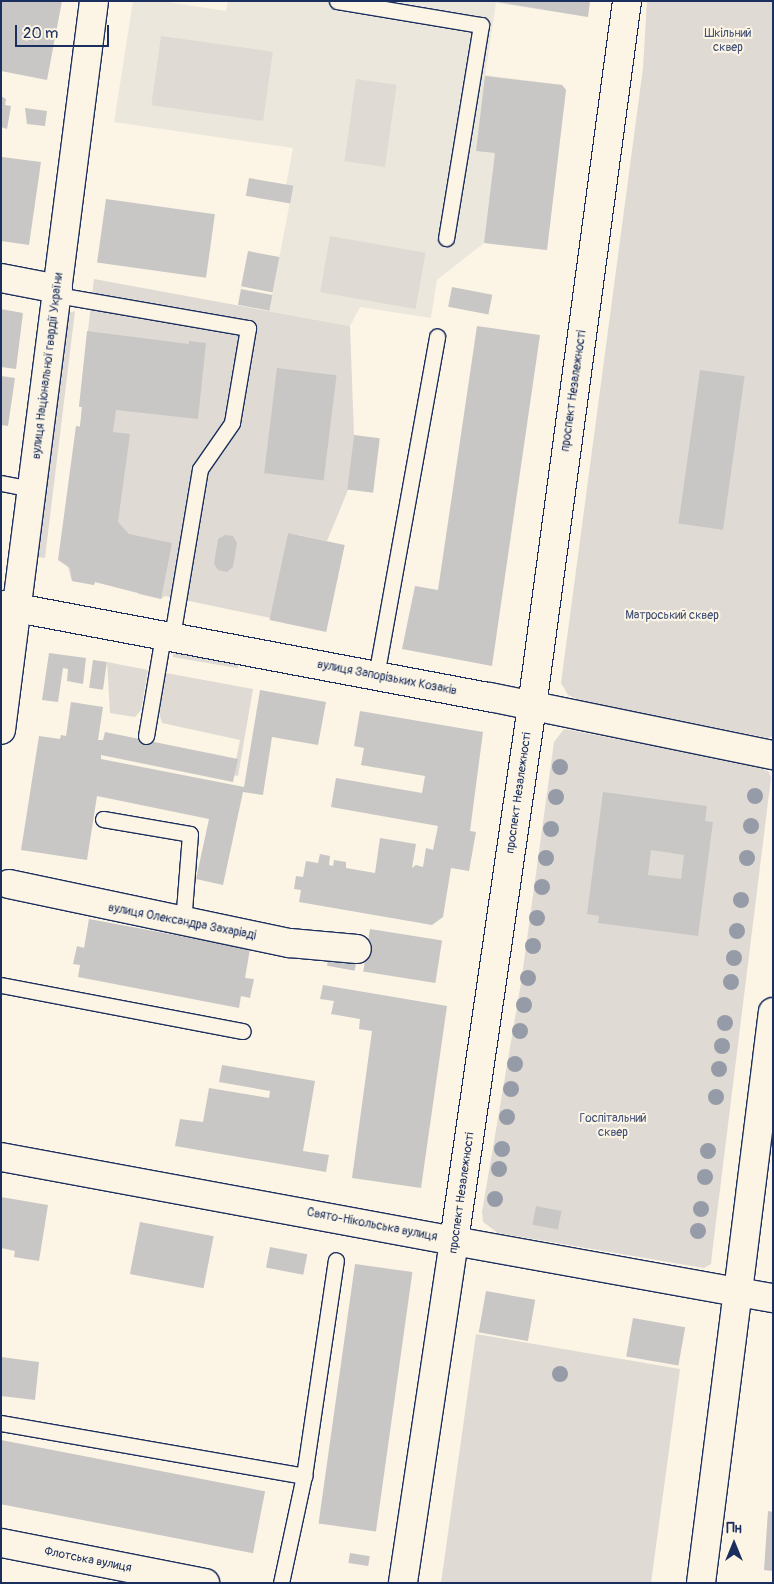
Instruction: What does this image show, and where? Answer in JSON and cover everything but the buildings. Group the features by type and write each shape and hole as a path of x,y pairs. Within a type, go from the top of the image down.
{"main road":[{"name":"вулиця Національної гвардії України","path":"1,730 9,606 32,489 94,1"},
{"name":"проспект Незалежності","path":"403,1583 532,706 627,1"},
{"path":"1,278 58,292"},
{"name":"вулиця Запорізьких Козаків","path":"9,606 532,706 773,755"},
{"name":"вулиця Олександра Захаріаді","path":"4,882 81,897 101,905 290,943 357,949"},
{"path":"701,1583 773,1012"},
{"name":"Свято-Нікольська вулиця","path":"1,1158 773,1298"},
{"name":"Флотська вулиця","path":"1,1543 205,1583"}],"lane":[{"path":"337,1 482,25 446,238"},
{"path":"58,292 248,328 232,423 200,469 168,636 146,736"},
{"path":"376,676 437,336"},
{"path":"1,483 32,489"},
{"path":"103,819 190,834 183,922"},
{"path":"1,985 243,1031"},
{"path":"281,1583 304,1476 336,1260"},
{"path":"1,1423 304,1476"}],"shaded area":[{"path":"133,1 161,1 226,11 228,1 590,1 588,17 496,3 485,75 562,85 566,90 547,250 484,243 437,280 431,318 360,307 350,326 269,311 293,186 286,185 293,148 114,122"}],"green space":[{"name":"Матроський сквер","path":"647,1 773,1 773,736 768,738 581,701 568,695 561,683 643,68"},
{"path":"161,36 273,52 263,121 151,105"},
{"path":"356,79 397,85 385,167 344,161"},
{"path":"330,236 426,253 416,309 320,292"},
{"path":"94,279 350,326 354,435 348,490 327,541 288,533 271,618 165,596 161,599 138,594 138,591 95,582 94,585 72,581 67,564 76,426 80,426 82,407 79,407"},
{"path":"75,311 45,558 37,557 68,313"},
{"path":"174,650 239,661 238,668 173,657"},
{"path":"107,662 148,670 141,710 135,717 110,713"},
{"path":"166,673 253,689 238,776 233,775 240,740 162,723 159,713"},
{"name":"Госпітальний сквер","path":"564,729 758,766 769,772 771,778 711,1264 704,1268 498,1233 483,1222 482,1212 521,983 554,742"},
{"path":"476,1334 680,1369 651,1583 441,1583"}],"park label":[{"name":"Шкільний сквер","path":"728,41"}]}
